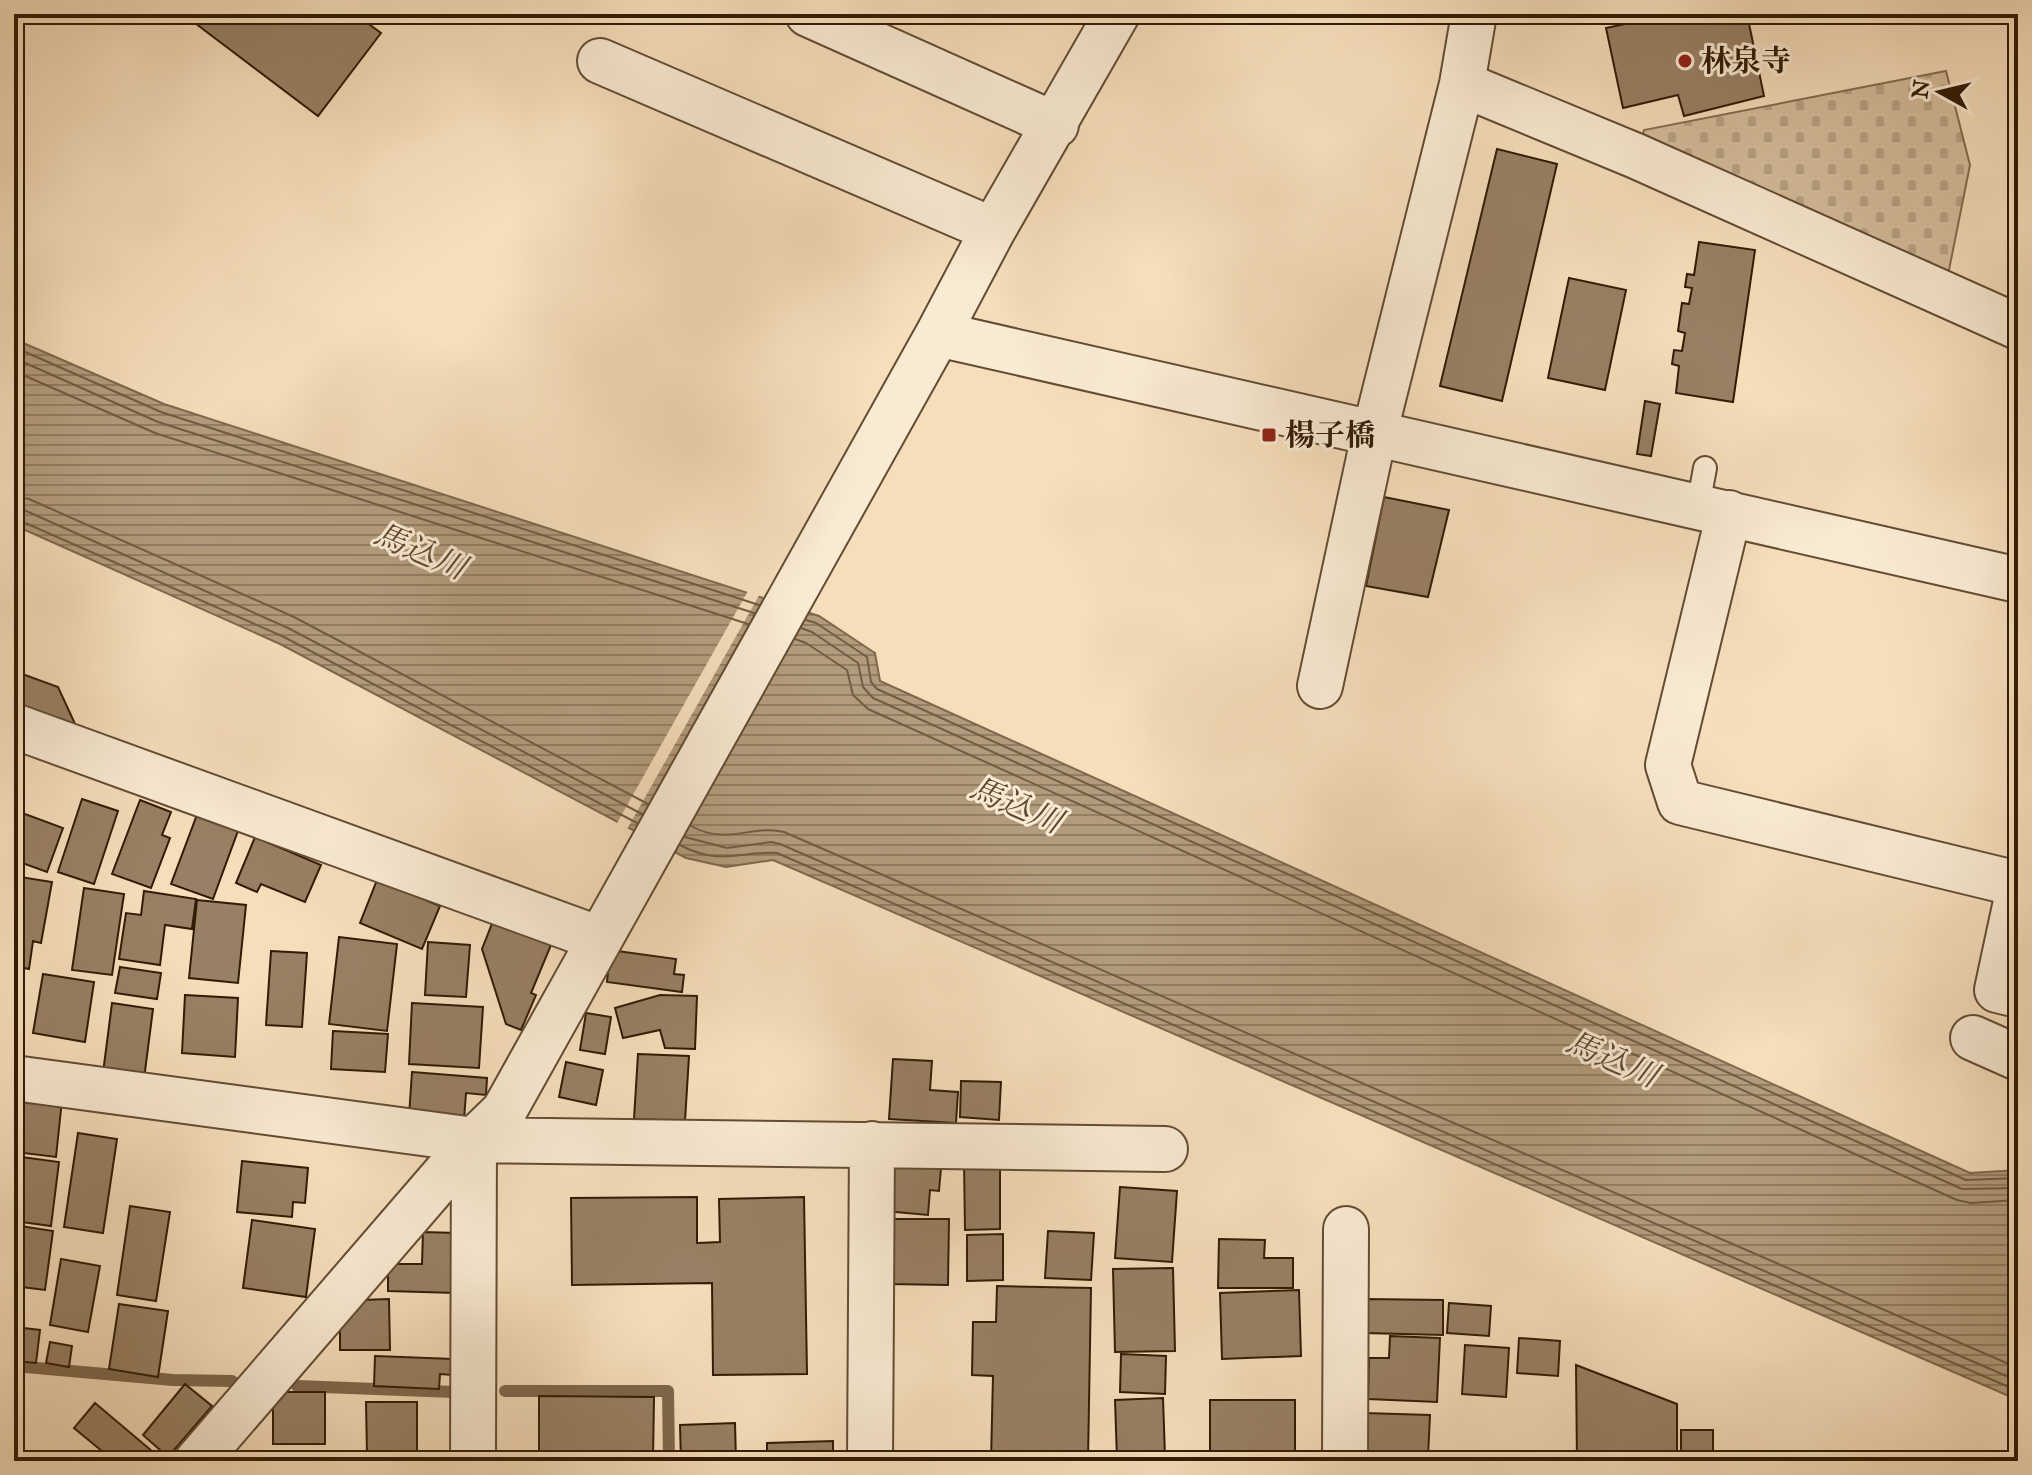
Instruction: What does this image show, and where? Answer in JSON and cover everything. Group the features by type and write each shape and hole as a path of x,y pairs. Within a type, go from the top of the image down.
{"street":[{"path":"808,14 1056,125"},
{"path":"197,1461 474,1140 504,1111 814,547 938,334 993,230 1117,14"},
{"path":"1320,686 1374,435 1462,84 1474,14"},
{"path":"600,61 993,230"},
{"path":"1462,84 1636,156 2018,327"},
{"path":"938,334 1374,435 1711,496 2018,580"},
{"path":"1711,496 1668,765 1680,802 2018,884"},
{"path":"14,726 610,923"},
{"path":"2018,892 1997,990 2018,995"},
{"path":"1973,1038 2018,1058"},
{"path":"14,1078 474,1140 1165,1149"},
{"path":"473,1461 474,1140"},
{"path":"870,1461 872,1144"},
{"path":"1345,1461 1346,1229"}],"green space":[{"path":"1946,71 1970,165 1947,280 1636,156 1644,130"}],"water":[{"name":"馬込川","path":"14,339 164,404 819,616 875,653 880,681 1970,1173 2018,1170 2018,1400 773,860 726,867 686,858 280,644 14,525"}],"pier":[{"path":"749,589 761,592 626,831 616,825"}],"building":[{"path":"183,14 355,14 381,33 318,116"},
{"name":"林泉寺","path":"1672,14 1747,14 1764,96 1684,116 1678,95 1623,108 1606,28"},
{"path":"1497,149 1557,164 1502,401 1440,386"},
{"path":"1699,242 1755,250 1733,402 1676,393 1679,366 1672,364 1674,350 1682,351 1685,333 1678,331 1682,303 1689,304 1692,288 1685,287 1687,274 1694,275"},
{"path":"1569,278 1626,290 1605,390 1548,378"},
{"path":"1645,401 1660,404 1651,456 1637,454"},
{"path":"1384,497 1449,510 1428,597 1366,586"},
{"path":"14,671 58,687 76,726 14,703"},
{"path":"82,799 118,811 94,884 58,872"},
{"path":"140,800 171,812 162,835 170,838 151,888 112,874"},
{"path":"14,810 63,828 47,872 14,860"},
{"path":"198,812 239,828 213,899 171,884"},
{"path":"255,837 321,865 305,902 261,884 257,892 236,883"},
{"path":"14,876 52,882 41,943 33,941 29,969 14,966"},
{"path":"377,880 440,906 422,949 360,923"},
{"path":"84,888 124,894 112,975 72,970"},
{"path":"144,891 196,899 192,929 165,925 160,965 119,959 126,913 141,915"},
{"path":"197,900 246,905 238,983 189,978"},
{"path":"493,921 551,945 531,993 536,995 521,1030 506,1024 482,949"},
{"path":"339,937 397,944 387,1031 329,1024"},
{"path":"428,942 470,945 466,997 425,995"},
{"path":"610,950 676,959 674,974 684,975 682,992 607,982"},
{"path":"271,951 307,953 302,1027 266,1025"},
{"path":"120,967 161,973 157,999 115,993"},
{"path":"43,974 94,982 85,1042 33,1033"},
{"path":"185,995 238,998 235,1057 182,1053"},
{"path":"660,995 697,996 695,1049 665,1048 660,1030 623,1038 615,1008"},
{"path":"112,1003 153,1009 144,1079 103,1073"},
{"path":"412,1003 483,1007 479,1068 409,1064"},
{"path":"586,1013 611,1017 605,1054 580,1050"},
{"path":"333,1031 388,1034 385,1072 331,1069"},
{"path":"638,1054 689,1056 685,1121 634,1119"},
{"path":"893,1059 932,1061 930,1090 958,1092 956,1123 889,1119"},
{"path":"566,1062 603,1070 596,1105 559,1097"},
{"path":"412,1072 487,1078 486,1095 466,1093 464,1120 409,1116"},
{"path":"961,1081 1001,1082 999,1120 960,1117"},
{"path":"21,1096 62,1100 56,1157 15,1152"},
{"path":"78,1133 117,1139 103,1233 64,1227"},
{"path":"890,1154 942,1157 939,1191 930,1190 928,1215 885,1211"},
{"path":"14,1156 59,1162 51,1226 14,1221"},
{"path":"242,1161 308,1168 305,1203 293,1202 292,1217 237,1212"},
{"path":"964,1161 1000,1161 1000,1229 965,1230"},
{"path":"1120,1187 1177,1191 1172,1262 1115,1258"},
{"path":"697,1197 697,1243 720,1242 719,1199 804,1197 807,1374 713,1375 712,1283 572,1285 571,1198"},
{"path":"130,1206 170,1212 156,1301 117,1295"},
{"path":"890,1219 949,1219 948,1285 889,1284"},
{"path":"252,1220 315,1229 306,1297 243,1288"},
{"path":"14,1225 53,1231 45,1290 14,1286"},
{"path":"1048,1231 1094,1233 1091,1280 1045,1278"},
{"path":"423,1232 457,1233 456,1293 388,1291 388,1264 422,1264"},
{"path":"1003,1234 1003,1280 967,1281 967,1235"},
{"path":"1219,1239 1265,1240 1264,1258 1293,1258 1293,1288 1218,1288"},
{"path":"61,1259 100,1266 88,1332 50,1325"},
{"path":"1173,1268 1175,1351 1115,1352 1113,1269"},
{"path":"997,1286 1091,1288 1088,1461 991,1461 993,1376 972,1375 973,1322 996,1322"},
{"path":"1299,1290 1301,1356 1222,1359 1220,1293"},
{"path":"389,1299 390,1350 340,1350 340,1322 361,1300"},
{"path":"1365,1299 1443,1300 1443,1335 1364,1333"},
{"path":"1449,1303 1491,1306 1489,1336 1447,1333"},
{"path":"119,1304 168,1311 158,1377 109,1369"},
{"path":"14,1327 40,1330 36,1363 14,1361"},
{"path":"1390,1336 1440,1338 1437,1402 1368,1399 1369,1358 1389,1358"},
{"path":"1519,1338 1560,1341 1558,1376 1517,1373"},
{"path":"50,1342 72,1346 69,1367 46,1363"},
{"path":"1465,1345 1509,1348 1506,1397 1462,1394"},
{"path":"1121,1354 1166,1356 1165,1394 1120,1392"},
{"path":"375,1356 453,1359 452,1375 440,1374 439,1389 374,1386"},
{"path":"1576,1365 1677,1404 1677,1461 1577,1461"},
{"path":"185,1384 212,1406 168,1457 143,1435"},
{"path":"273,1392 325,1392 325,1444 273,1444"},
{"path":"539,1396 654,1397 653,1459 539,1458"},
{"path":"1163,1398 1165,1457 1117,1459 1115,1400"},
{"path":"1210,1400 1295,1400 1295,1457 1210,1457"},
{"path":"366,1402 417,1402 417,1454 367,1455"},
{"path":"95,1403 159,1457 155,1461 114,1461 74,1428"},
{"path":"1364,1413 1430,1415 1428,1457 1362,1454"},
{"path":"735,1423 736,1461 681,1461 680,1425"},
{"path":"1681,1430 1713,1430 1713,1461 1681,1461"},
{"path":"833,1441 833,1461 767,1461 767,1443"},
{"path":"250,1451 311,1452 311,1461 250,1461"}],"waterway":[{"path":"14,1366 173,1380 232,1381"},
{"path":"297,1386 454,1392"},
{"path":"505,1391 668,1391 669,1461"}],"place":[{"name":"林泉寺","path":"1685,61"},
{"name":"楊子橋","path":"1269,435"}]}
